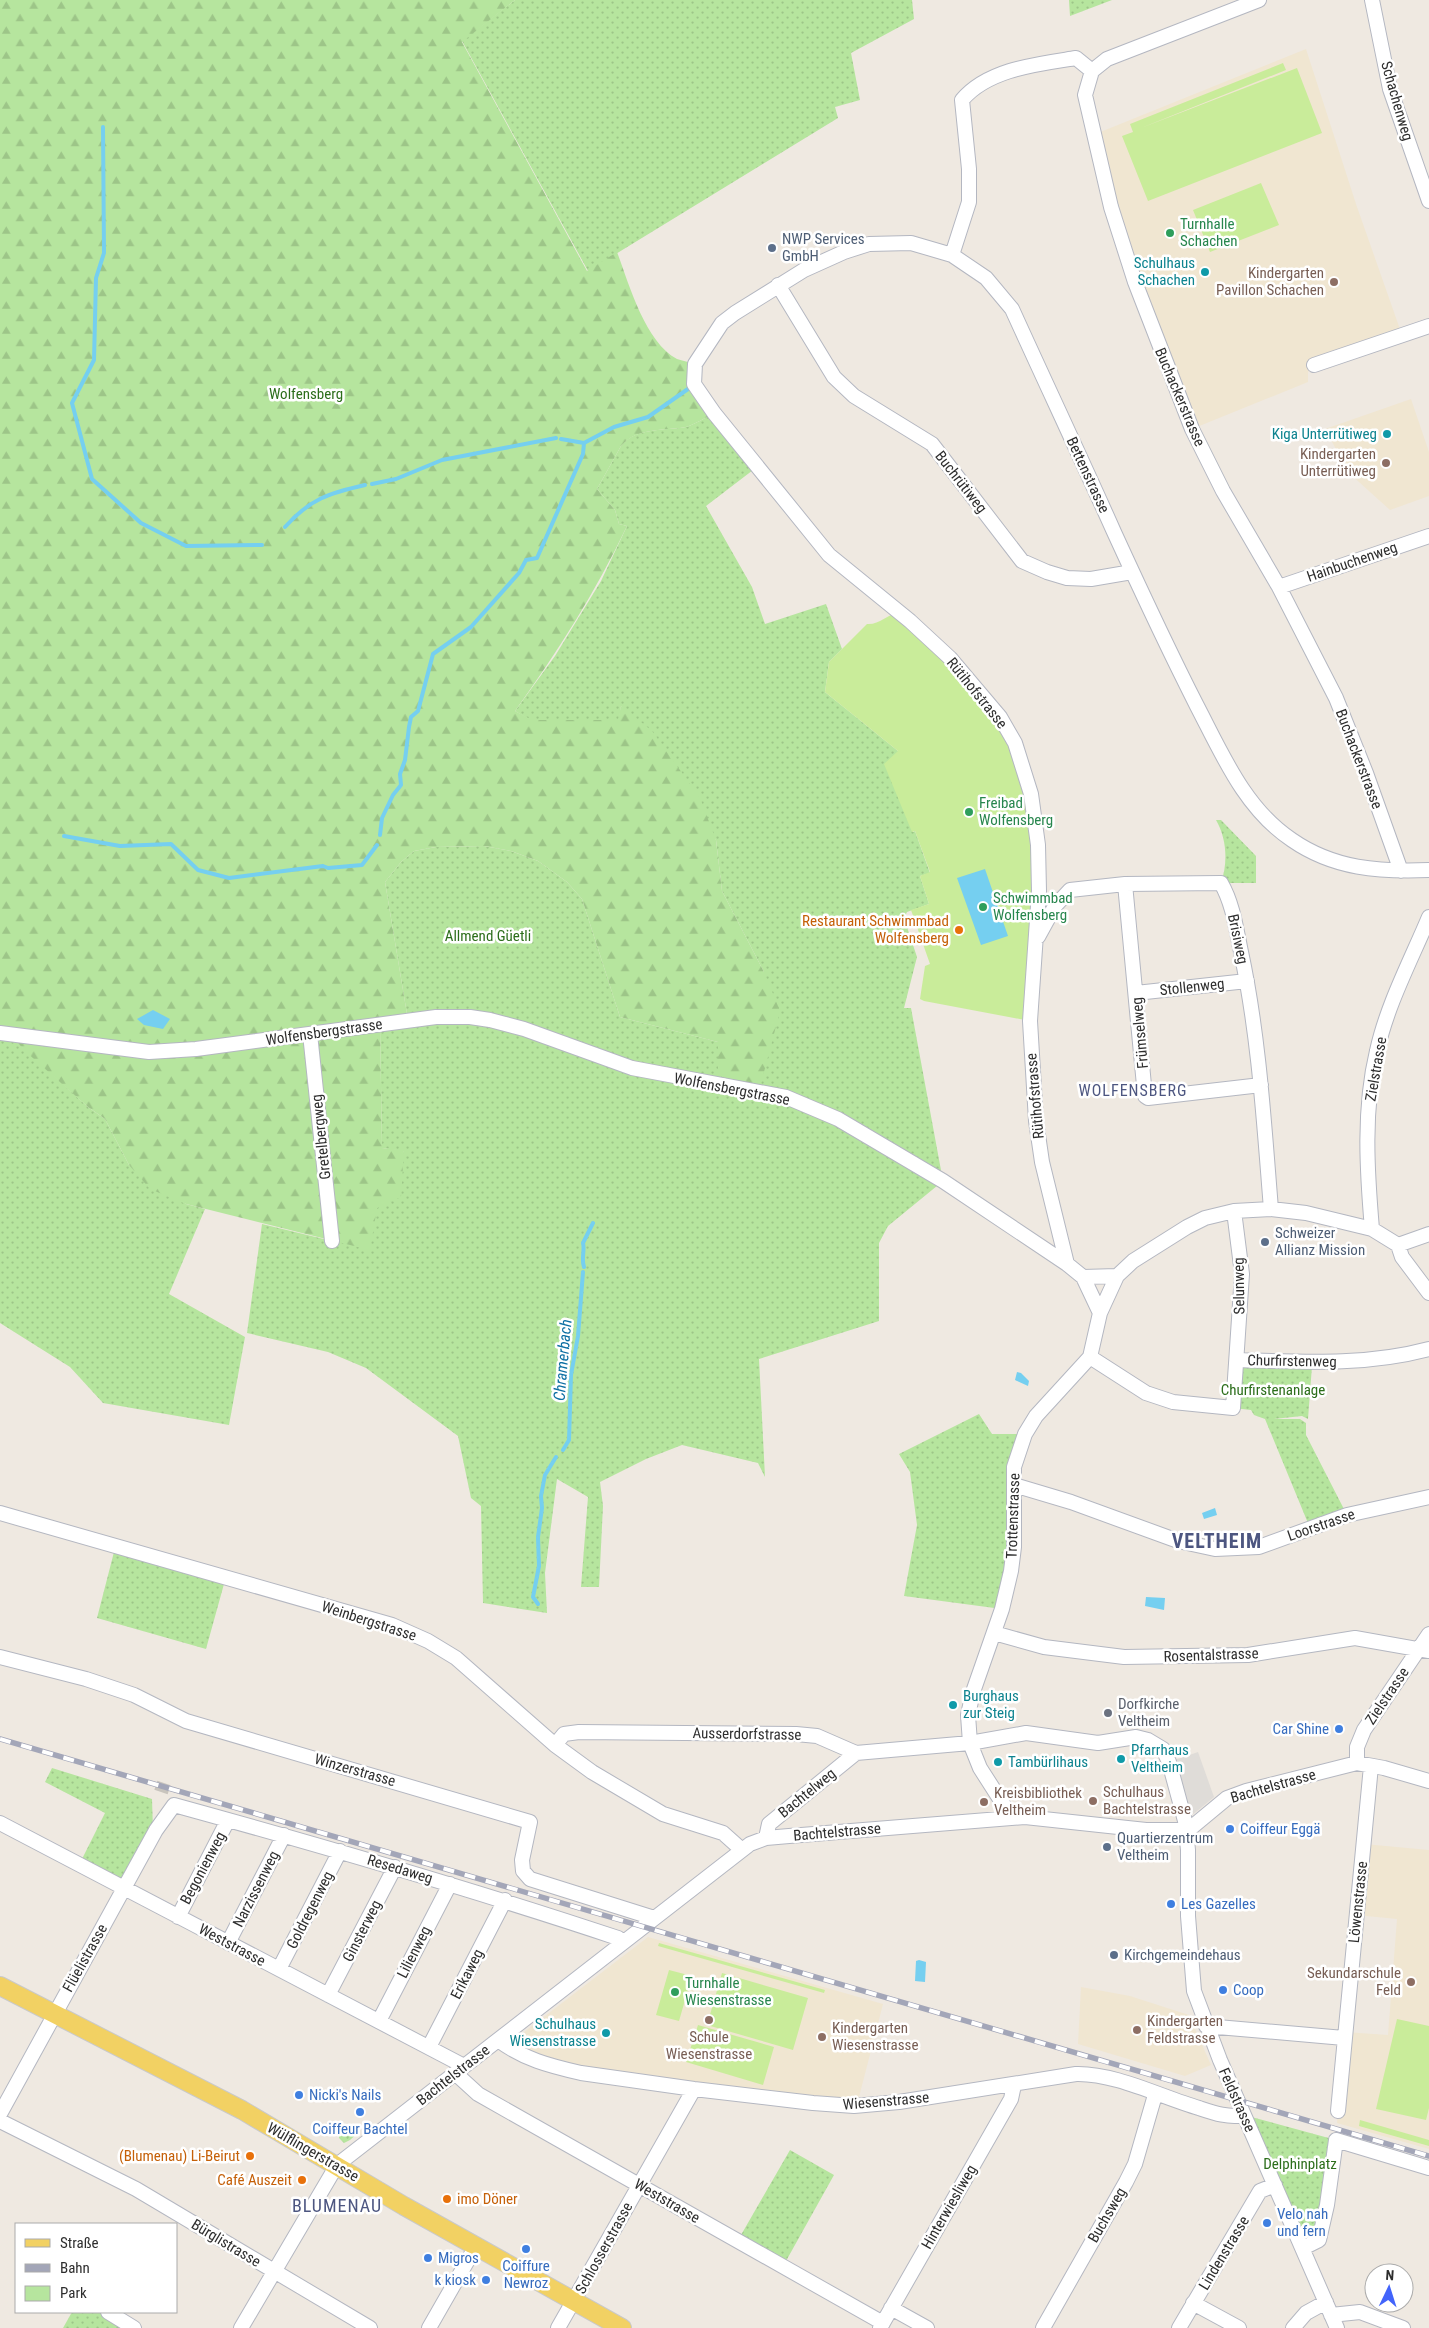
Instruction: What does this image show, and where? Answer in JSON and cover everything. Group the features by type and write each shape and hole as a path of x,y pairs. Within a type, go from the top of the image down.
{"main road":[{"name":"Wülflingerstrasse","path":"0,1986 195,2085 337,2165 404,2206 622,2328"}],"street":[{"path":"952,254 969,202 969,169 962,100 972,88 991,78 1034,65 1076,58 1092,71 1107,59 1259,0"},
{"name":"Schachenweg","path":"1372,0 1390,90 1429,201"},
{"name":"Buchackerstrasse","path":"1092,71 1085,95 1093,135 1112,207 1135,282 1192,430 1238,520 1278,587 1336,698 1366,773 1401,870"},
{"name":"Bettenstrasse","path":"695,364 722,323 778,285 832,257 869,244 911,244 952,254 986,278 1012,309 1161,634 1223,755 1247,796 1266,819 1291,839 1326,859 1365,869 1429,870"},
{"name":"Buchrütiweg","path":"778,285 834,377 854,396 932,444 1022,560 1047,572 1067,578 1091,579 1132,572"},
{"path":"1314,366 1429,326"},
{"name":"Rütihofstrasse","path":"695,364 694,384 709,406 828,555 910,621 950,658 987,700 1008,730 1015,744 1030,794 1038,845 1039,891 1030,1021 1036,1122 1042,1162 1067,1264"},
{"name":"Hainbuchenweg","path":"1278,587 1428,536"},
{"name":"Brisiweg","path":"1036,940 1055,906 1070,890 1125,884 1221,883 1230,898 1247,981 1261,1085 1271,1209"},
{"name":"Frümselweg","path":"1125,884 1145,1096 1148,1098 1261,1085"},
{"name":"Zielstrasse","path":"1372,1229 1368,1148 1369,1098 1377,1051 1388,1016 1429,917"},
{"name":"Stollenweg","path":"1136,993 1247,981"},
{"name":"Wolfensbergstrasse","path":"0,1033 149,1052 196,1049 408,1020 470,1017 524,1029 632,1068 786,1097 838,1119 943,1181 1067,1264 1083,1278"},
{"name":"Gretelbergweg","path":"310,1034 332,1241"},
{"path":"1100,1313 1083,1278 1116,1276 1154,1247 1188,1227 1205,1218 1234,1211 1271,1209 1306,1212 1372,1229 1398,1245 1402,1257 1429,1293"},
{"name":"Selunweg","path":"1234,1211 1242,1274 1237,1360"},
{"path":"1398,1245 1429,1234"},
{"name":"Trottenstrasse","path":"1012,1818 987,1782 970,1743 968,1715 973,1692 1004,1600 1013,1555 1014,1467 1025,1434 1036,1416 1090,1357 1100,1313 1116,1276"},
{"name":"Churfirstenweg","path":"1090,1357 1146,1393 1172,1402 1233,1408 1237,1360 1339,1363 1407,1355 1429,1349"},
{"name":"Loorstrasse","path":"1014,1485 1071,1502 1178,1541 1215,1549 1260,1547 1348,1515 1429,1498"},
{"name":"Weinbergstrasse","path":"0,1513 392,1625 428,1641 456,1658 555,1745 592,1772 663,1814 724,1833 742,1850"},
{"name":"Rosentalstrasse","path":"994,1633 1044,1647 1124,1657 1248,1655 1355,1638 1424,1650"},
{"name":"Zielstrasse","path":"1364,1764 1357,1747 1364,1730 1424,1650 1429,1634"},
{"name":"Winzerstrasse","path":"0,1657 134,1695 186,1720 530,1822 522,1860 523,1871 530,1879 654,1918"},
{"name":"Ausserdorfstrasse","path":"555,1745 564,1734 579,1732 787,1733 817,1736 856,1754"},
{"name":"Feldstrasse","path":"970,1743 1026,1733 1098,1743 1136,1736 1148,1740 1163,1749 1169,1762 1186,1829 1188,1916 1194,1991 1206,2026 1331,2315"},
{"path":"856,1754 970,1743"},
{"name":"Bachtelweg","path":"766,1838 769,1824 856,1754"},
{"name":"Bachtelstrasse","path":"337,2165 742,1850 750,1844 766,1838 1012,1818 1049,1818 1146,1830 1186,1829 1196,1824 1227,1798 1246,1790 1364,1764 1429,1781"},
{"name":"Löwenstrasse","path":"1338,2111 1364,1764"},
{"name":"Resedaweg","path":"174,1805 340,1851 505,1900 618,1938 623,1942"},
{"name":"Flüelistrasse","path":"0,2114 156,1830 174,1805"},
{"name":"Begonienweg","path":"178,1917 228,1820"},
{"name":"Weststrasse","path":"0,1823 429,2047 460,2069 478,2094 881,2326"},
{"name":"Narzissenweg","path":"228,1943 284,1835"},
{"name":"Goldregenweg","path":"279,1969 340,1851"},
{"name":"Ginsterweg","path":"328,1995 395,1867"},
{"name":"Lilienweg","path":"379,2021 450,1884"},
{"name":"Erikaweg","path":"429,2047 505,1900"},
{"path":"1206,2026 1344,2038"},
{"name":"Wiesenstrasse","path":"498,2040 519,2055 548,2065 581,2073 813,2103 854,2106 899,2102 1076,2074 1092,2074 1108,2077 1155,2095 1224,2116 1244,2114"},
{"name":"Hinterwiesliweg","path":"881,2326 1010,2099 1014,2085"},
{"name":"Schlosserstrasse","path":"558,2328 694,2089"},
{"name":"Buchsweg","path":"1043,2328 1135,2164 1155,2095"},
{"name":"Bürglistrasse","path":"0,2121 136,2190 370,2328"},
{"path":"1303,2248 1319,2240 1327,2205 1336,2140 1429,2168"},
{"path":"241,2328 337,2165"},
{"name":"Lindenstrasse","path":"1179,2328 1260,2191 1275,2185"},
{"path":"429,2328 476,2246"},
{"path":"1194,2303 1239,2328"},
{"path":"891,2308 927,2328"},
{"path":"1293,2328 1306,2312 1331,2315 1360,2312 1403,2328"},
{"path":"110,2313 134,2328"}],"shaded area":[{"path":"1306,49 1356,204 1402,335 1314,365 1308,372 1308,382 1192,429 1169,375 1093,135"},
{"name":"Kindergarten Unterrütiweg","path":"1411,399 1429,452 1429,496 1390,510 1349,473 1325,429"},
{"path":"1198,1752 1214,1797 1185,1821 1169,1762"},
{"name":"Sekundarschule Feld","path":"1364,1844 1429,1850 1429,2149 1337,2123 1345,2032 1388,2035 1397,1919 1356,1915"},
{"name":"Schule Wiesenstrasse","path":"648,1937 883,2004 859,2097 854,2106 581,2073 526,2049 524,2040 519,2036"},
{"name":"Kindergarten Feldstrasse","path":"1081,1987 1130,1996 1189,2015 1211,2065 1185,2076 1078,2044"}],"green space":[{"name":"Wolfensberg","path":"0,0 515,0 462,42 587,271 617,252 647,326 666,351 677,359 695,364 694,384 714,413 686,427 643,433 627,440 621,446 597,489 615,510 619,524 627,526 602,575 575,621 515,711 532,720 618,720 621,706 652,731 700,798 716,840 722,891 764,972 780,1011 759,1091 718,1085 718,1042 620,1017 582,899 567,882 538,861 511,851 484,846 436,847 414,851 401,862 385,882 408,1020 380,1024 382,1148 404,1150 401,1197 377,1208 370,1250 186,1204 150,1189 129,1165 105,1119 88,1107 25,1051 18,1043 18,1036 0,1033"},
{"path":"515,0 912,0 914,19 851,53 860,100 835,107 838,118 588,271 462,41"},
{"path":"1069,0 1112,0 1070,16"},
{"path":"1283,63 1286,70 1141,128 1297,68 1322,133 1148,201 1122,136 1133,132 1130,124"},
{"path":"1261,183 1279,225 1210,252 1193,210"},
{"name":"Allmend Güetli","path":"714,413 757,467 706,506 752,587 765,624 826,604 842,649 829,662 825,692 898,751 913,832 915,831 930,873 920,876 929,904 907,912 904,918 917,957 904,1008 911,1008 943,1181 888,1226 879,1243 879,1321 759,1359 765,1477 758,1463 682,1445 646,1459 600,1482 603,1506 599,1587 581,1587 588,1497 557,1479 545,1573 547,1613 483,1603 481,1506 471,1498 458,1436 366,1368 328,1352 247,1333 262,1224 332,1241 377,1208 404,1151 382,1148 380,1024 408,1020 385,882 401,862 414,851 436,847 484,846 511,851 538,861 567,882 582,899 620,1017 718,1042 764,972 722,891 716,840 621,706 619,720 532,721 515,711 555,656 601,581 627,526 619,524 615,510 597,489 621,446 627,440 642,433 686,427"},
{"name":"Freibad Wolfensberg","path":"899,612 910,621 1015,743 1038,845 1030,1021 920,999 925,966 930,964 911,910 929,904 920,876 930,872 915,831 912,832 884,764 898,751 825,692 829,662 867,624 875,623"},
{"path":"1216,820 1221,820 1256,856 1256,883 1221,883 1225,867 1225,851 1220,827"},
{"path":"0,1039 18,1043 88,1107 105,1119 129,1165 186,1204 205,1209 169,1294 245,1337 229,1425 103,1403 70,1367 0,1323"},
{"name":"Churfirstenanlage","path":"1237,1360 1312,1366 1308,1419 1302,1416 1274,1419 1300,1419 1306,1423 1306,1435 1347,1515 1310,1528 1265,1419 1254,1415 1251,1410 1233,1408"},
{"path":"979,1414 992,1434 1025,1434 1002,1609 904,1596 917,1525 910,1472 899,1454"},
{"path":"114,1552 224,1584 206,1649 97,1618"},
{"path":"52,1768 152,1799 153,1830 126,1878 120,1880 82,1859 105,1813 45,1782"},
{"path":"659,1943 825,1990 824,1993 658,1946"},
{"name":"Turnhalle Wiesenstrasse","path":"669,1970 692,1976 679,2021 656,2015"},
{"path":"722,1973 808,1998 793,2050 707,2025"},
{"path":"1397,2019 1429,2026 1429,2108 1426,2120 1376,2109"},
{"path":"698,2025 774,2047 763,2085 686,2062"},
{"name":"Delphinplatz","path":"1244,2115 1336,2140 1319,2240 1303,2248"},
{"path":"1360,2120 1429,2140 1429,2146 1359,2126"},
{"path":"346,2127 357,2128 359,2132 344,2143 339,2138 339,2134"},
{"path":"790,2150 834,2175 786,2261 741,2235"},
{"path":"71,2313 110,2313 134,2328 63,2328"}],"water":[{"name":"Schwimmbad Wolfensberg","path":"985,869 1008,936 981,945 957,878"},
{"path":"153,1010 170,1019 163,1029 144,1025 137,1019"},
{"path":"1017,1372 1021,1373 1029,1381 1028,1386 1015,1380"},
{"path":"1215,1508 1217,1515 1204,1519 1202,1513"},
{"path":"1146,1597 1165,1598 1164,1610 1145,1606"},
{"path":"916,1961 926,1962 925,1982 915,1981"}],"waterway":[{"path":"103,127 104,253 96,278 94,360 72,403 92,479 141,523 186,546 262,545"},
{"path":"380,835 382,818 393,795 401,785 400,774 405,760 411,717 418,711 433,654 471,627 519,573 526,560 537,558 583,454 584,443 614,427 648,417 688,389"},
{"path":"372,484 396,479 442,460 556,438"},
{"path":"561,439 584,443"},
{"path":"285,527 294,517 321,498 365,485"},
{"path":"64,836 120,846 171,844 198,870 229,878 323,866 328,868 362,865 377,845"},
{"name":"Chramerbach","path":"584,1267 583,1243 593,1223"},
{"name":"Chramerbach","path":"563,1450 569,1440 571,1375 578,1336 583,1272"},
{"name":"Chramerbach","path":"538,1604 533,1597 539,1566 538,1537 542,1508 541,1496 545,1475 556,1457"}],"tunnel":[{"path":"161,1792 164,1783"}],"railway":[{"path":"0,1739 1429,2156"}],"place":[{"name":"Turnhalle Schachen","path":"1170,233"},
{"name":"NWP Services GmbH","path":"772,248"},
{"name":"Schulhaus Schachen","path":"1205,272"},
{"name":"Kindergarten Pavillon Schachen","path":"1334,282"},
{"name":"Kiga Unterrütiweg","path":"1387,434"},
{"name":"Kindergarten Unterrütiweg","path":"1386,463"},
{"name":"Freibad Wolfensberg","path":"969,812"},
{"name":"Schwimmbad Wolfensberg","path":"983,907"},
{"name":"Restaurant Schwimmbad Wolfensberg","path":"959,930"},
{"name":"Schweizer Allianz Mission","path":"1265,1242"},
{"name":"Burghaus zur Steig","path":"953,1705"},
{"name":"Dorfkirche Veltheim","path":"1108,1713"},
{"name":"Car Shine","path":"1339,1729"},
{"name":"Pfarrhaus Veltheim","path":"1121,1759"},
{"name":"Tambürlihaus","path":"998,1762"},
{"name":"Schulhaus Bachtelstrasse","path":"1093,1801"},
{"name":"Kreisbibliothek Veltheim","path":"984,1802"},
{"name":"Coiffeur Eggä","path":"1230,1829"},
{"name":"Quartierzentrum Veltheim","path":"1107,1847"},
{"name":"Les Gazelles","path":"1171,1904"},
{"name":"Kirchgemeindehaus","path":"1114,1955"},
{"name":"Sekundarschule Feld","path":"1411,1982"},
{"name":"Coop","path":"1223,1990"},
{"name":"Turnhalle Wiesenstrasse","path":"675,1992"},
{"name":"Schule Wiesenstrasse","path":"709,2020"},
{"name":"Kindergarten Feldstrasse","path":"1137,2030"},
{"name":"Schulhaus Wiesenstrasse","path":"606,2033"},
{"name":"Kindergarten Wiesenstrasse","path":"822,2037"},
{"name":"Nicki's Nails","path":"299,2095"},
{"name":"Coiffeur Bachtel","path":"360,2112"},
{"name":"(Blumenau) Li-Beirut","path":"250,2156"},
{"name":"Café Auszeit","path":"302,2180"},
{"name":"imo Döner","path":"447,2199"},
{"name":"Velo nah und fern","path":"1267,2223"},
{"name":"Coiffure Newroz","path":"526,2249"},
{"name":"Migros","path":"428,2258"},
{"name":"k kiosk","path":"486,2280"}],"district":[{"name":"WOLFENSBERG","path":"1133,1090"},
{"name":"VELTHEIM","path":"1217,1541"},
{"name":"BLUMENAU","path":"337,2206"}]}
